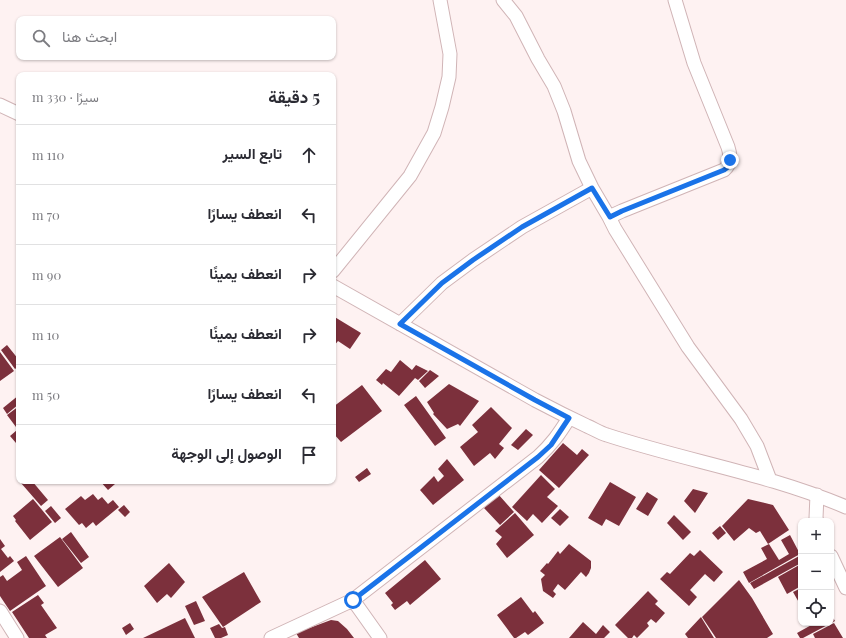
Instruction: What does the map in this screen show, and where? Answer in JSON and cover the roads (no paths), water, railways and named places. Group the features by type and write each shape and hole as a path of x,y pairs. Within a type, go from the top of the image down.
{"street":[{"path":"336,267 410,176 434,133 442,108 449,77 450,54 440,0"},
{"path":"503,0 516,16 554,86 564,111 579,161 592,188 610,217 615,229 688,347 741,419 756,446 770,480"},
{"path":"610,217 724,170 728,167 731,155 694,63 675,0"},
{"path":"0,105 16,113"},
{"path":"400,324 442,283 473,260 522,227 592,188"},
{"path":"336,288 535,400 569,418 605,434 647,447 770,480 818,495 846,507"},
{"path":"271,638 353,600 538,457 551,445 569,418"},
{"path":"816,518 818,495"},
{"path":"834,562 846,588"},
{"path":"353,600 380,638"},
{"path":"2,617 17,638"}]}
